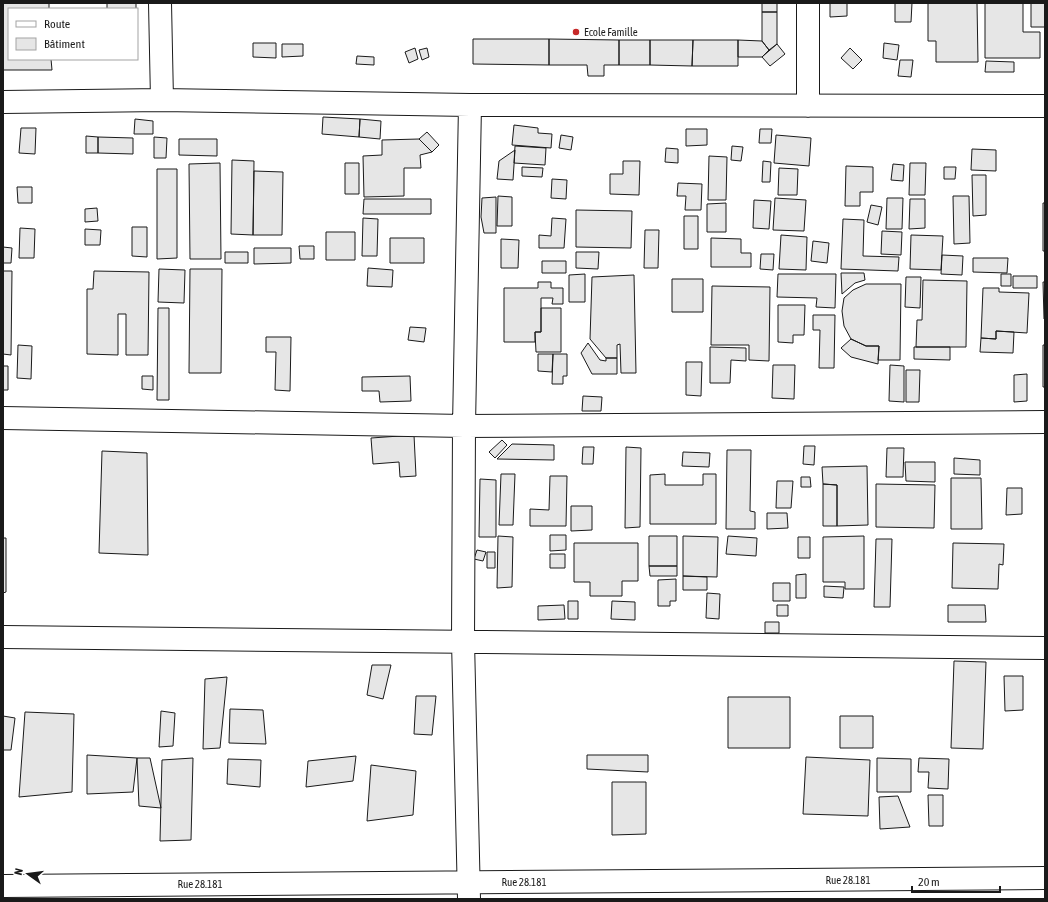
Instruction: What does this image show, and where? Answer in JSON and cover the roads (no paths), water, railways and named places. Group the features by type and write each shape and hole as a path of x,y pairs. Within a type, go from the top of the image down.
{"street":[{"path":"160,3 162,100"},
{"path":"808,3 808,106"},
{"path":"3,102 162,100 470,105 1045,106"},
{"path":"470,105 464,426 463,641 470,891"},
{"path":"3,418 464,426 1045,422"},
{"path":"3,637 1045,648"},
{"name":"Rue 28.181","path":"3,886 470,891 1045,878"}],"place":[{"name":"Ecole Famille","path":"576,32"}]}
